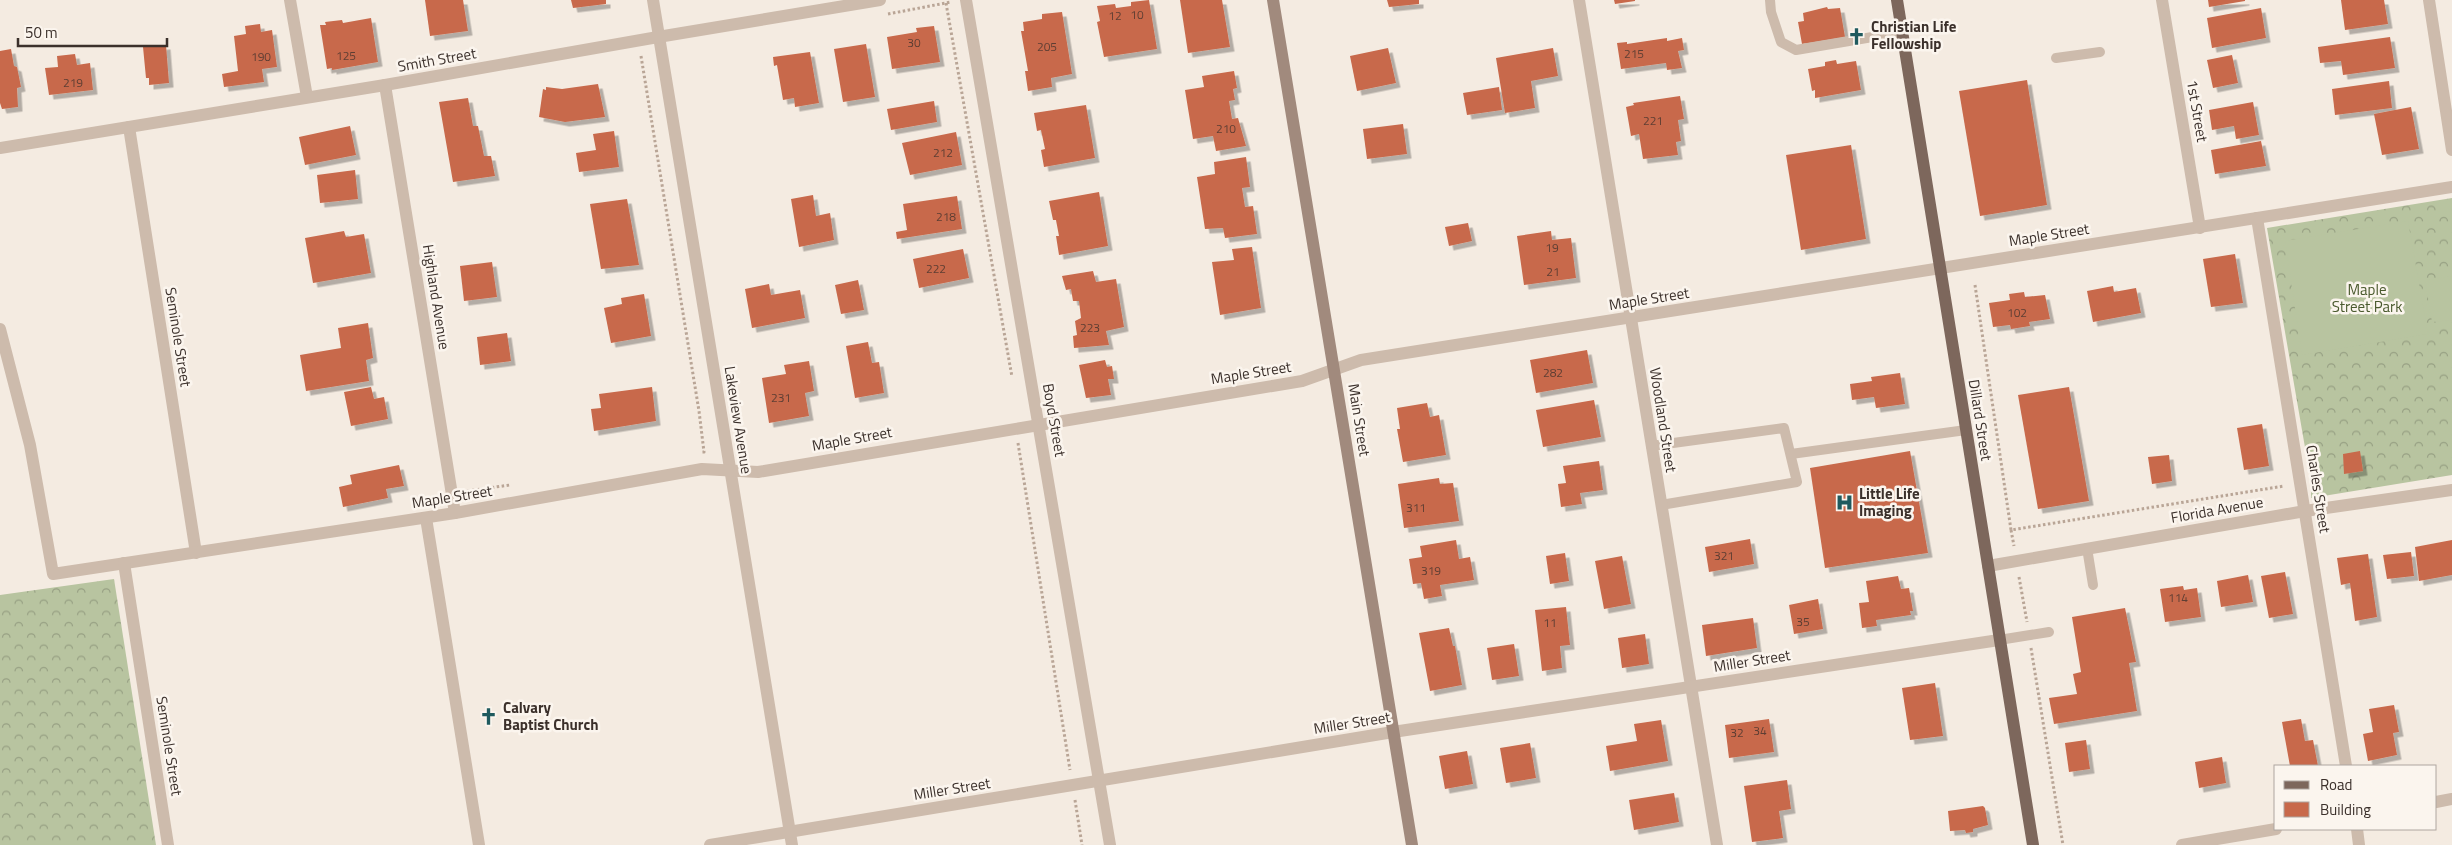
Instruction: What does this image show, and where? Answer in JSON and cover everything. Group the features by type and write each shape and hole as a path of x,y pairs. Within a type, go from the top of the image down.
{"main road":[{"name":"Main Street","path":"1273,0 1412,845"},
{"name":"Dillard Street","path":"1897,0 2033,845"}],"street":[{"path":"290,0 307,97"},
{"name":"Lakeview Avenue","path":"653,0 791,839"},
{"name":"Smith Street","path":"0,148 307,97 385,86 658,37 880,0"},
{"name":"Boyd Street","path":"966,0 1110,845"},
{"name":"Woodland Street","path":"1579,0 1718,845"},
{"name":"1st Street","path":"2162,0 2200,228"},
{"path":"2429,0 2452,150"},
{"name":"Highland Avenue","path":"385,86 455,513"},
{"name":"Seminole Street","path":"129,127 196,553"},
{"name":"Maple Street","path":"0,329 30,445 53,574 426,518 702,469 758,472 1302,381 1361,360 2452,187"},
{"name":"Charles Street","path":"2257,218 2346,765"},
{"name":"Florida Avenue","path":"1988,566 2305,511 2452,490"},
{"path":"426,518 480,845"},
{"name":"Seminole Street","path":"124,563 168,845"},
{"name":"Miller Street","path":"710,845 791,839 1100,780 1393,732 1999,640"},
{"path":"2437,802 2452,799"},
{"path":"2182,845 2274,829"},
{"path":"2356,830 2359,845"}],"lane":[{"path":"1770,0 1771,12 1781,42 1796,50 1902,32"},
{"path":"2056,58 2100,52"},
{"path":"1651,446 1784,428 1797,482 1661,505"},
{"path":"1791,454 1966,430"},
{"path":"2087,548 2093,586"},
{"path":"1999,640 2049,632"}],"path":[{"path":"632,56 641,54 699,411 704,452 694,454"},
{"path":"1975,285 2011,530 2063,845"},
{"path":"466,484 468,492 515,484"},
{"path":"2011,530 2285,486"}],"green space":[{"name":"Maple Street Park","path":"2452,198 2452,475 2311,498 2311,482 2267,228"},
{"path":"2408,221 2428,334 2302,355 2285,241"},
{"path":"2452,276 2452,320 2432,322 2425,280"},
{"path":"114,579 156,845 0,845 0,595"}],"building":[{"path":"425,0 463,0 468,31 430,36"},
{"path":"571,0 606,0 606,4 573,8"},
{"path":"1149,0 1157,49 1104,57 1097,22 1100,21 1097,6 1115,4 1116,8 1131,6 1131,2"},
{"path":"1180,0 1222,0 1230,47 1188,53"},
{"path":"1387,0 1419,0 1419,4 1389,7"},
{"path":"1614,0 1635,0 1635,1 1615,4"},
{"path":"2208,0 2245,0 2245,1 2209,7"},
{"path":"2341,0 2384,0 2388,24 2345,30"},
{"path":"1827,7 1828,9 1840,8 1845,37 1802,44 1798,22 1804,21 1803,13"},
{"path":"2261,8 2266,38 2212,48 2207,18"},
{"path":"1062,12 1072,74 1051,78 1052,87 1028,91 1025,71 1028,71 1021,31 1024,31 1023,22 1042,19 1042,14"},
{"path":"371,18 378,62 332,70 332,68 327,69 320,25 326,25 325,22 342,20 343,23"},
{"path":"260,24 261,32 272,30 277,67 262,69 264,82 224,87 222,74 238,71 234,36 246,34 245,26"},
{"path":"934,26 940,62 892,69 887,37 917,32 916,28"},
{"path":"2390,37 2395,68 2343,75 2341,61 2320,63 2318,47"},
{"path":"1667,38 1667,41 1682,38 1684,50 1678,51 1682,68 1667,70 1666,63 1621,69 1617,43 1627,42 1627,44"},
{"path":"866,44 875,97 843,102 834,49"},
{"path":"166,45 169,83 149,85 149,78 146,78 143,47"},
{"path":"1388,48 1396,83 1357,91 1350,56"},
{"path":"1553,48 1558,76 1531,81 1535,108 1505,113 1496,58"},
{"path":"11,49 21,87 17,88 18,107 2,109 0,103 0,51"},
{"path":"810,52 819,103 795,107 794,98 783,100 777,65 774,66 773,57"},
{"path":"75,54 77,65 90,63 93,90 49,95 45,68 58,67 57,56"},
{"path":"2232,55 2238,83 2213,88 2207,60"},
{"path":"1836,60 1837,64 1856,61 1861,90 1815,98 1815,90 1812,91 1808,69 1825,66 1825,62"},
{"path":"1234,71 1237,88 1233,89 1235,100 1229,101 1232,119 1238,118 1246,146 1216,151 1213,136 1193,139 1185,90 1204,87 1202,76"},
{"path":"2027,80 2047,205 1980,216 1959,91"},
{"path":"2389,81 2392,108 2335,115 2332,89"},
{"path":"598,84 605,117 565,122 539,117 543,89 546,90 546,87 562,89"},
{"path":"1499,87 1502,110 1467,115 1463,93"},
{"path":"1680,96 1684,119 1678,120 1681,141 1676,142 1678,155 1643,159 1639,134 1631,136 1626,107 1634,105 1633,103"},
{"path":"468,98 473,126 478,126 484,156 491,156 495,176 453,182 439,102"},
{"path":"934,101 937,122 891,130 887,109"},
{"path":"2253,102 2259,135 2236,139 2234,126 2212,130 2209,110"},
{"path":"1086,105 1095,158 1044,167 1041,150 1045,149 1041,130 1037,131 1034,113"},
{"path":"2411,107 2419,149 2382,155 2374,114"},
{"path":"1403,124 1407,154 1367,159 1363,129"},
{"path":"350,126 356,155 305,165 299,137"},
{"path":"614,131 619,167 579,172 576,153 596,150 593,134"},
{"path":"956,132 962,165 910,175 902,143"},
{"path":"2261,141 2266,166 2215,174 2211,150"},
{"path":"1851,145 1866,239 1801,250 1786,155"},
{"path":"1246,157 1250,187 1242,188 1245,207 1253,206 1257,234 1225,238 1223,228 1205,229 1197,177 1215,174 1214,162"},
{"path":"355,170 358,199 320,203 317,175"},
{"path":"1099,192 1108,246 1059,255 1056,236 1059,236 1056,220 1053,220 1049,201"},
{"path":"813,195 816,216 830,213 834,240 799,247 791,199"},
{"path":"957,196 962,229 897,239 896,232 907,230 903,204"},
{"path":"627,199 639,265 601,269 590,204"},
{"path":"1468,223 1472,241 1449,246 1445,227"},
{"path":"344,231 346,237 364,234 371,273 313,283 305,238"},
{"path":"1551,231 1552,240 1571,238 1576,278 1524,285 1517,236"},
{"path":"1252,247 1261,308 1220,315 1212,262 1234,260 1232,249"},
{"path":"963,249 969,278 919,288 913,259"},
{"path":"2235,254 2243,303 2211,307 2203,259"},
{"path":"492,262 497,297 464,301 460,266"},
{"path":"1093,271 1096,282 1116,279 1124,327 1106,331 1109,345 1074,348 1073,336 1077,335 1075,321 1081,318 1079,301 1073,301 1071,289 1066,290 1062,276"},
{"path":"858,280 864,310 841,314 835,285"},
{"path":"769,284 771,295 800,290 805,318 752,328 745,289"},
{"path":"2113,286 2114,292 2136,288 2141,313 2093,322 2087,291"},
{"path":"2024,292 2025,297 2045,295 2050,319 2029,322 2030,326 2011,329 2010,325 1993,327 1989,303 2010,300 2009,294"},
{"path":"644,294 651,336 611,343 604,308 622,304 621,298"},
{"path":"368,323 373,358 366,360 369,381 306,391 300,355 341,348 338,328"},
{"path":"507,333 511,361 480,365 477,337"},
{"path":"868,342 872,363 879,362 884,393 855,398 846,346"},
{"path":"1587,350 1593,383 1536,393 1530,360"},
{"path":"1105,360 1107,367 1112,366 1114,379 1108,379 1111,395 1086,398 1079,365"},
{"path":"809,361 814,391 805,393 809,416 769,423 762,378 786,374 784,365"},
{"path":"1900,373 1905,404 1876,408 1874,397 1852,400 1850,384 1872,381 1871,377"},
{"path":"371,387 374,399 384,397 388,419 351,426 344,392"},
{"path":"652,387 656,421 594,431 591,409 601,408 599,394"},
{"path":"2069,387 2089,501 2038,509 2018,395"},
{"path":"1594,400 1601,437 1543,447 1536,410"},
{"path":"1427,403 1430,417 1439,415 1446,455 1403,462 1397,429 1400,429 1397,408"},
{"path":"2262,424 2269,466 2244,470 2237,428"},
{"path":"1910,451 1928,553 1825,568 1810,468"},
{"path":"2360,451 2363,471 2344,474 2343,454"},
{"path":"2169,455 2172,481 2152,484 2148,457"},
{"path":"1599,461 1603,490 1580,493 1582,504 1561,507 1558,484 1566,483 1563,466"},
{"path":"399,465 404,486 386,489 388,498 343,507 339,487 352,484 350,475"},
{"path":"1439,478 1440,484 1453,483 1459,521 1404,528 1398,484"},
{"path":"1750,539 1754,564 1709,572 1705,547"},
{"path":"1456,540 1459,559 1470,557 1474,580 1440,585 1442,596 1424,599 1421,583 1413,584 1409,559 1422,557 1420,546"},
{"path":"2452,540 2452,575 2419,581 2415,547"},
{"path":"2411,552 2414,576 2387,579 2383,555"},
{"path":"1565,553 1569,581 1550,584 1546,556"},
{"path":"2368,554 2377,617 2355,621 2350,583 2341,585 2337,558"},
{"path":"1622,556 1631,604 1604,609 1595,561"},
{"path":"2285,572 2293,614 2269,618 2261,576"},
{"path":"2248,575 2253,602 2221,607 2217,581"},
{"path":"1898,576 1901,589 1909,588 1913,611 1910,611 1911,615 1876,620 1877,626 1862,628 1859,603 1869,602 1866,581"},
{"path":"2183,586 2184,590 2197,588 2201,617 2165,622 2160,589"},
{"path":"1818,599 1823,629 1794,634 1789,605"},
{"path":"1566,607 1570,645 1560,646 1562,668 1542,671 1535,610"},
{"path":"2125,608 2136,662 2129,663 2137,711 2054,724 2049,698 2077,694 2073,674 2081,672 2072,617"},
{"path":"1753,618 1757,648 1706,656 1702,625"},
{"path":"1449,628 1453,646 1455,646 1462,685 1430,691 1419,633"},
{"path":"1645,634 1649,664 1622,668 1618,638"},
{"path":"1514,644 1519,676 1492,680 1487,648"},
{"path":"1935,683 1943,736 1910,740 1902,688"},
{"path":"2394,705 2399,732 2393,733 2397,755 2368,761 2363,734 2373,732 2369,709"},
{"path":"1769,719 1774,752 1729,758 1725,725"},
{"path":"2301,719 2305,741 2313,740 2318,765 2290,765 2282,722"},
{"path":"1661,720 1668,761 1610,771 1606,746 1637,741 1634,724"},
{"path":"2086,740 2090,769 2069,772 2065,743"},
{"path":"1530,743 1536,778 1506,783 1500,748"},
{"path":"1467,751 1473,784 1445,789 1439,756"},
{"path":"2222,757 2226,783 2199,788 2195,762"},
{"path":"1787,780 1791,809 1779,811 1783,838 1752,842 1744,786"},
{"path":"1674,793 1679,822 1634,830 1629,800"},
{"path":"1983,806 1988,825 1973,829 1973,832 1966,833 1965,830 1950,831 1948,811"}],"place":[{"name":"Christian Life Fellowship","path":"1857,36"},
{"name":"Little Life Imaging","path":"1845,503"},
{"name":"Calvary Baptist Church","path":"489,717"}]}
